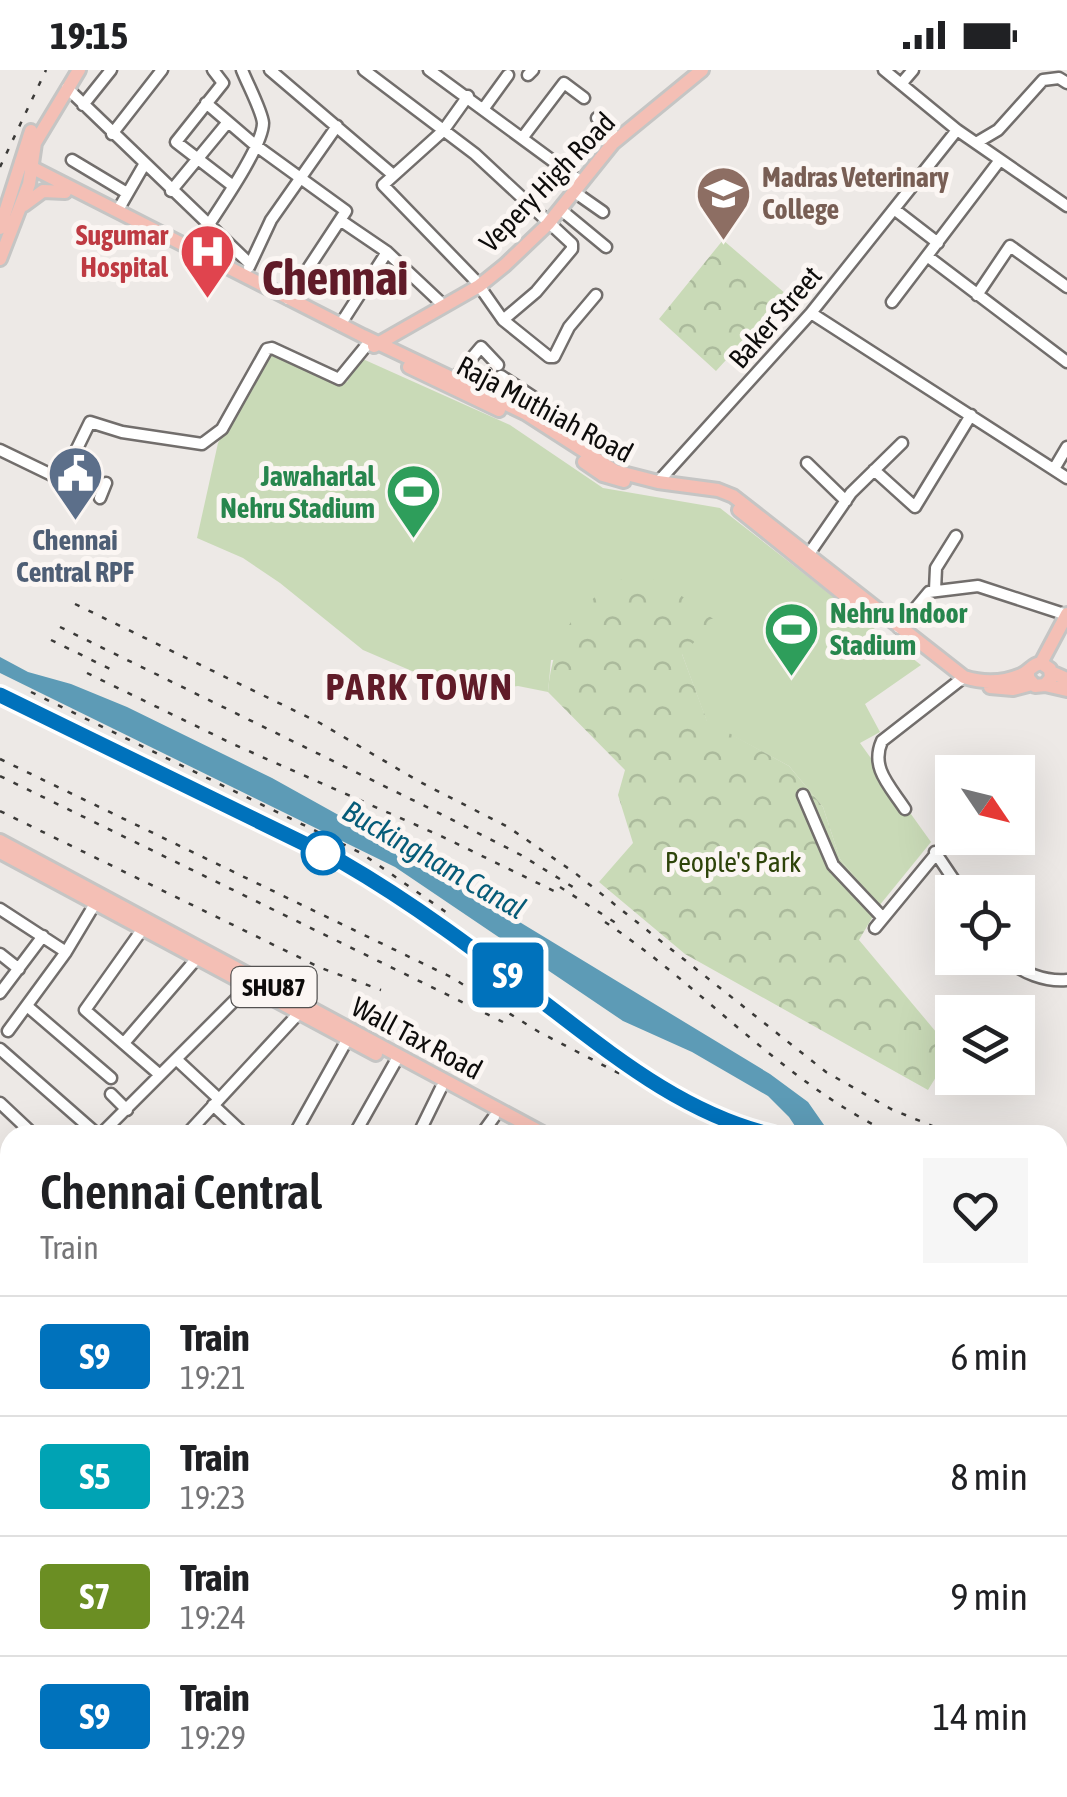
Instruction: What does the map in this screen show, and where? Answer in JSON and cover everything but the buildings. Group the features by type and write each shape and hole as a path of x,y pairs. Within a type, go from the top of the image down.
{"main road":[{"path":"0,259 18,213 32,129 70,70"},
{"path":"0,228 38,137 79,70"},
{"name":"Vepery High Road","path":"546,222 613,134 691,70"},
{"name":"Vepery High Road","path":"372,345 477,283 560,209 576,184 613,143 702,70"},
{"name":"Raja Muthiah Road","path":"26,169 518,419 614,475 730,503 899,628 962,680"},
{"name":"Raja Muthiah Road","path":"26,169 193,249 249,271 288,299 372,345 525,413 614,475 718,490 733,496 806,559 962,680"},
{"path":"18,213 43,190 66,192"},
{"name":"Vepery High Road","path":"372,345 440,300 477,283"},
{"path":"1039,675 1067,614"},
{"path":"962,680 999,682 1039,675 1067,679"},
{"path":"1039,675 1067,690"},
{"name":"Wall Tax Road","path":"0,842 396,1060 526,1125"},
{"name":"Wall Tax Road","path":"0,852 198,957 253,981 347,1040 396,1060 509,1125"}],"street":[{"path":"83,105 110,70"},
{"path":"112,134 162,70"},
{"path":"213,70 223,83 176,142 233,186"},
{"path":"193,249 233,186 255,145 262,122 242,70"},
{"path":"270,70 392,174"},
{"path":"364,70 475,154 572,244 536,292 503,320"},
{"path":"430,70 523,137 604,212"},
{"path":"884,70 958,130 1067,206"},
{"path":"901,84 912,70"},
{"path":"484,108 508,75"},
{"path":"976,143 998,130 1043,80 1059,78 1067,83"},
{"path":"523,137 564,82 584,98"},
{"path":"66,88 208,224 249,271 271,220 337,126"},
{"path":"468,96 444,131 383,184 477,283 503,320 552,358 568,328 596,295"},
{"path":"206,104 301,178 440,300"},
{"path":"597,118 613,134"},
{"path":"172,190 228,122"},
{"name":"Baker Street","path":"658,482 811,313 958,130"},
{"path":"72,160 127,193"},
{"path":"892,302 1000,160"},
{"path":"118,210 144,165"},
{"path":"560,209 606,247"},
{"path":"894,209 938,243"},
{"path":"288,299 343,216"},
{"path":"977,295 1010,246 1067,287"},
{"path":"340,325 387,252"},
{"path":"927,256 1067,362"},
{"path":"811,313 1067,478"},
{"path":"0,450 58,478 68,467 90,422 196,445 210,441 222,429 270,348 339,378 372,345"},
{"path":"454,379 481,348 500,371 533,397 525,413"},
{"path":"874,470 915,507 971,415"},
{"path":"806,559 846,501 902,443"},
{"path":"1054,469 1067,447"},
{"path":"807,463 846,501"},
{"path":"68,467 81,472"},
{"path":"100,498 106,483"},
{"path":"899,628 935,590 936,568 956,536"},
{"path":"935,590 978,586 1067,614"},
{"path":"905,808 878,768 876,754 888,735 962,680"},
{"path":"802,796 834,865 879,923 935,852 951,875"},
{"path":"8,1030 66,952 96,902"},
{"path":"0,909 66,952"},
{"path":"144,927 85,1010 160,1075"},
{"path":"0,992 43,936"},
{"path":"0,954 19,969"},
{"path":"124,1043 198,957"},
{"path":"1035,974 1054,981 1067,980"},
{"path":"110,1125 253,981"},
{"path":"27,1006 111,1078"},
{"path":"195,1125 299,1013"},
{"path":"300,1125 347,1040"},
{"path":"0,1048 88,1125"},
{"path":"176,1059 236,1125"},
{"path":"360,1125 396,1060"},
{"path":"423,1125 441,1088"},
{"path":"110,1094 127,1110"},
{"path":"0,1102 24,1125"},
{"path":"488,1125 494,1117"}],"green space":[{"path":"723,240 786,294 716,371 659,319"},
{"path":"272,350 338,383 347,382 358,360 365,360 510,425 603,488 720,508 921,665 865,704 880,732 860,743 931,842 879,906 840,859 823,807 789,766 707,722 682,654 551,660 548,692 518,686 463,693 363,650 243,558 197,538 218,443"},
{"name":"People's Park","path":"628,576 661,581 716,621 682,654 707,721 789,766 823,807 840,859 879,906 859,940 935,1031 935,1079 928,1090 685,954 599,882 633,843 618,795 625,770 548,692 562,637 582,609"}],"water":[{"path":"0,657 28,672 71,684 127,707 272,778 396,847 770,1074 808,1102 824,1125 794,1125 768,1096 692,1052 623,1021 395,867 0,673"}],"railway":[{"path":"0,167 46,70"},
{"path":"75,604 320,723 420,782 508,827 575,873 826,1072 891,1109 930,1125"},
{"path":"60,627 435,811 521,855 576,889"},
{"path":"51,640 110,669"},
{"path":"87,673 554,891"},
{"path":"31,692 361,853 453,917"},
{"path":"0,695 342,862 422,913 655,1083 740,1125"},
{"path":"0,759 451,977 539,1032 628,1078"},
{"path":"0,776 503,1022"},
{"path":"0,811 321,968 381,990"},
{"path":"560,887 619,925"},
{"path":"605,922 781,1063 875,1125"}],"train":[{"name":"S9","path":"0,695 383,885 629,1067 698,1109 738,1125"}],"place":[{"name":"Madras Veterinary College","path":"723,242"},
{"name":"Sugumar Hospital","path":"207,300"},
{"name":"Chennai Central RPF","path":"75,523"},
{"name":"Jawaharlal Nehru Stadium","path":"414,541"},
{"name":"Nehru Indoor Stadium","path":"791,678"}],"district":[{"name":"Chennai","path":"335,278"},
{"name":"PARK TOWN","path":"420,687"}],"water label":[{"name":"Buckingham Canal","path":"434,860"}]}
